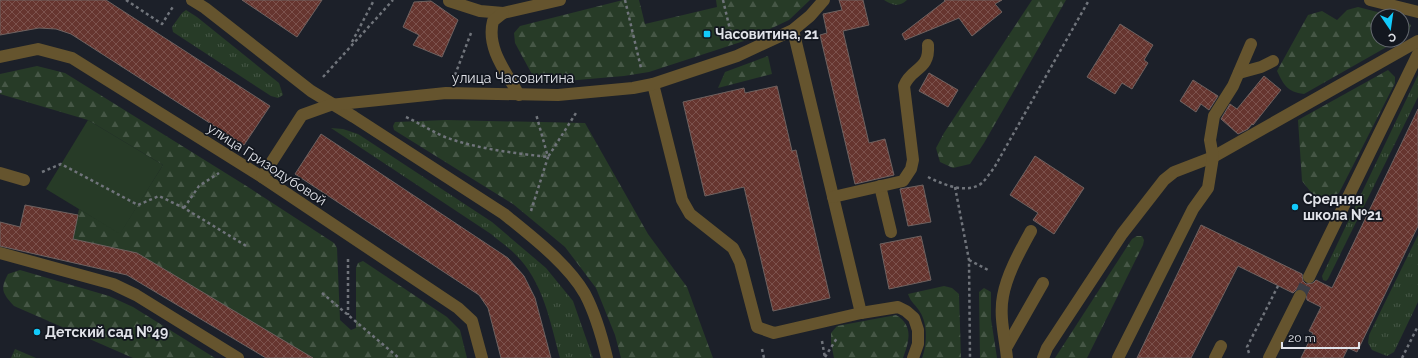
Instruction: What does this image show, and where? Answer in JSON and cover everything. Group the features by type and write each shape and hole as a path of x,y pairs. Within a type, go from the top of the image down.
{"street":[{"path":"192,0 207,4 312,92 330,105 354,118 504,214 525,231 557,259 585,294 607,358"},
{"path":"449,1 480,11 503,13 560,0"},
{"name":"улица Часовитина","path":"262,177 302,115 330,105 446,93 558,95 649,84 737,56 794,30 810,16 824,0"},
{"path":"1370,0 1418,12"},
{"path":"503,13 493,21 490,32 499,61 518,95"},
{"path":"794,30 861,313"},
{"path":"1043,358 1047,348 1122,234 1164,180 1174,172 1214,157 1418,41"},
{"path":"1118,358 1193,208 1208,188 1214,157 1210,140 1214,116 1233,86 1251,44"},
{"path":"833,197 904,181 911,169 913,160 904,86 907,78 922,66 929,55 928,45"},
{"name":"улица Гризодубовой","path":"0,57 38,49 72,58 262,177 458,308 472,321 482,358"},
{"path":"1309,277 1418,54"},
{"path":"1239,73 1261,67 1273,61"},
{"path":"649,84 682,200 690,214 733,248 740,262 757,327 765,332 774,333 861,313 898,308 906,310 914,318 918,330 918,344 913,358"},
{"path":"0,172 24,180"},
{"path":"880,186 891,232"},
{"path":"1006,353 1002,316 1002,296 1016,258 1031,231"},
{"path":"0,253 113,284 136,295 238,358"},
{"path":"1006,353 1044,283"},
{"path":"1269,358 1300,296"},
{"path":"1216,358 1221,346"}],"path":[{"path":"126,0 162,24 178,0"},
{"path":"351,45 374,0"},
{"path":"312,92 351,45 392,0"},
{"path":"625,0 649,84"},
{"path":"723,0 728,22"},
{"path":"911,169 941,183 955,187 969,187 981,184 994,168 1089,0"},
{"path":"460,64 471,33"},
{"path":"525,231 548,157 578,109"},
{"path":"535,111 548,157"},
{"path":"404,116 445,137 466,143 500,151 548,157"},
{"path":"24,180 61,164 138,205 159,196 184,208 248,247"},
{"path":"184,208 199,186 208,179 242,165"},
{"path":"955,187 969,260 970,358"},
{"path":"348,234 348,315"},
{"path":"1249,353 1247,347 1278,286"},
{"path":"322,293 369,331 399,358"},
{"path":"1402,358 1418,326"}],"green space":[{"path":"623,0 639,0 645,24 717,7 716,0 810,0 789,20 747,40 649,72 624,76 554,82 534,78 515,43 514,33 520,26"},
{"path":"884,0 907,0 899,5 896,5 890,4"},
{"path":"1032,0 1066,0 984,143 970,164 953,168 940,162 936,148 944,133"},
{"path":"1358,7 1370,10 1370,48 1385,48 1304,94 1290,90 1277,71 1308,15 1322,11 1337,20 1347,10"},
{"path":"186,10 197,17 279,83 283,95 278,98 271,96 173,32 172,27"},
{"path":"768,56 772,74 718,88 725,72"},
{"path":"37,66 65,73 248,187 334,243 337,248 340,320 351,330 356,328 356,268 358,263 363,261 447,317 460,330 467,358 313,358 137,253 73,239 79,209 120,233 163,165 88,120 0,94 0,74"},
{"path":"1388,70 1395,77 1395,83 1339,193 1329,198 1314,196 1302,181 1298,120"},
{"path":"1418,75 1418,97 1328,279 1326,281 1323,280 1322,276"},
{"path":"88,120 163,165 120,234 46,189"},
{"path":"446,120 585,123 648,234 687,287 713,358 621,358 615,335 596,288 565,247 513,204 394,130 393,126 395,122"},
{"path":"331,128 343,129 358,134 492,222 546,268 573,301 593,358 560,358 549,316 539,289 525,265 512,251 491,234"},
{"path":"1418,235 1418,302 1394,352 1387,356 1372,350 1368,343 1369,335"},
{"path":"1137,236 1142,236 1144,240 1143,245 1087,358 1055,358 1132,239"},
{"path":"20,270 109,296 133,307 215,358 133,358 14,306 7,298 3,287 8,274"},
{"path":"944,286 952,288 959,294 961,358 922,358 926,341 923,317 908,294"},
{"path":"984,288 991,292 991,319 997,358 980,358 979,292"},
{"path":"896,315 902,319 908,329 907,346 903,358 834,358 831,333 837,326"},
{"path":"15,349 36,358 11,358"}],"building":[{"path":"0,0 106,0 270,106 244,145 71,34 56,29 39,28 0,35"},
{"path":"242,0 322,0 297,37"},
{"path":"839,0 863,0 869,25 843,31 869,143 885,139 894,175 855,184 820,35 827,33 823,14 842,10"},
{"path":"944,0 1002,0 995,4 1002,12 972,36 959,18 905,40 902,34 945,1"},
{"path":"431,1 458,20 442,57 413,45 419,35 403,27 414,2"},
{"path":"1120,24 1153,45 1144,60 1148,63 1132,89 1122,83 1115,94 1087,77"},
{"path":"929,73 958,90 948,107 919,91"},
{"path":"1264,76 1281,90 1253,125 1252,124 1248,129 1238,134 1221,119 1230,104 1237,109"},
{"path":"1193,80 1218,96 1209,110 1201,104 1196,112 1180,101"},
{"path":"777,86 792,151 796,150 830,298 773,311 744,187 705,196 683,102 744,88 745,93"},
{"path":"1418,109 1418,226 1357,352 1348,348 1343,358 1301,358 1313,333 1309,331 1321,307 1307,300 1306,292 1303,289 1296,290 1293,293 1238,266 1191,358 1137,358 1201,225 1302,274 1303,281 1306,284 1313,283 1316,280 1332,288"},
{"path":"321,134 508,258 524,276 535,298 551,358 501,358 488,308 479,295 295,174"},
{"path":"1035,156 1084,188 1054,234 1033,220 1038,213 1010,195"},
{"path":"923,185 931,222 908,226 900,189"},
{"path":"25,205 78,215 73,239 137,253 313,358 266,358 127,275 0,246 0,222 20,227"},
{"path":"921,236 931,280 889,289 880,244"}],"tunnel":[{"path":"1300,296 1309,277"}],"place":[{"name":"Часовитина, 21","path":"707,34"},
{"name":"Средняя школа №21","path":"1295,207"},
{"name":"Детский сад №49","path":"37,332"}]}
